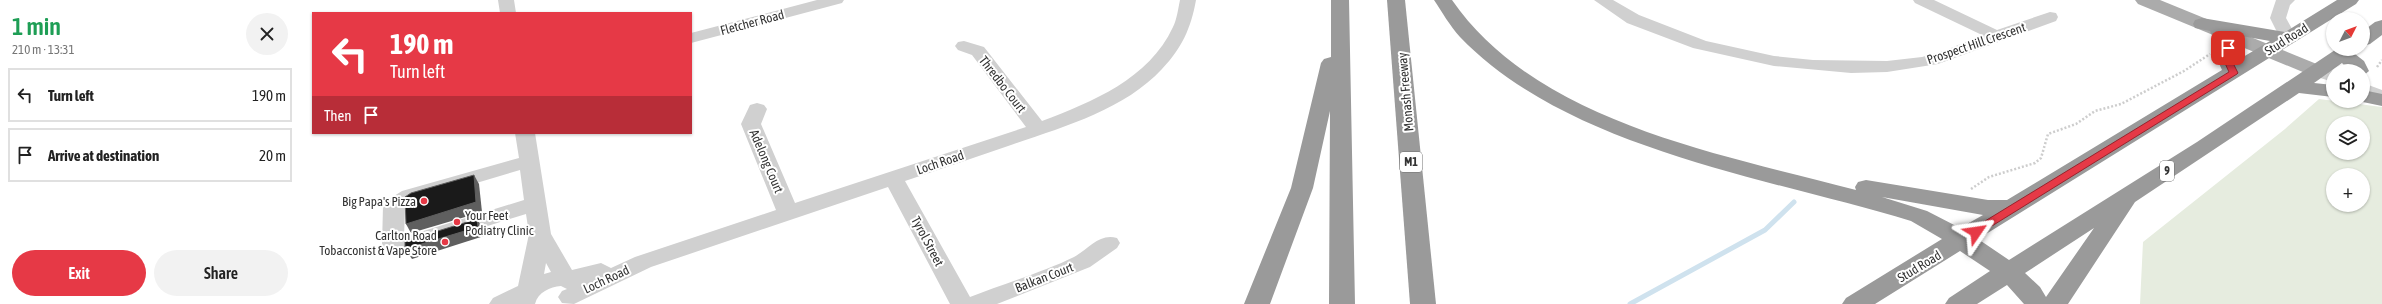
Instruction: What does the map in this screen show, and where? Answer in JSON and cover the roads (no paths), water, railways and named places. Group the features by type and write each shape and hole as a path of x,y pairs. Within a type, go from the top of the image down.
{"highway":[{"path":"1340,0 1342,304"},
{"name":"Monash Freeway","path":"1396,0 1423,304"},
{"path":"1443,0 1468,34 1508,70 1556,100 1644,137 1919,216 1962,240 2007,272 2022,284 2035,299 2037,304"},
{"name":"Stud Road","path":"1855,304 2016,207 2350,0"},
{"path":"2370,35 2382,26"},
{"path":"2210,27 2288,38"},
{"path":"2210,27 2228,48 2228,61 2234,73"},
{"path":"1257,304 1302,188 1340,28"},
{"name":"9","path":"1958,304 2130,196 2294,86 2325,74 2342,56"},
{"path":"2349,56 2356,64"},
{"path":"2294,86 2326,90"},
{"path":"1790,180 1810,178 1988,208 2016,207"},
{"path":"2054,304 2114,216 2130,196"}],"main road":[{"path":"2144,0 2325,74"}],"street":[{"path":"506,0 508,12"},
{"name":"Fletcher Road","path":"692,38 836,0"},
{"name":"Loch Road","path":"526,297 543,282 566,296 643,262 1038,129 1095,107 1131,86 1162,61 1182,26 1188,0"},
{"name":"Prospect Hill Crescent","path":"1602,0 1632,19 1684,39 1748,56 1818,66 1878,66 1922,62 1957,52 2050,17"},
{"path":"1921,0 1997,36"},
{"path":"2287,0 2282,3 2278,18 2288,38"},
{"name":"Thredbo Court","path":"964,46 978,51 1038,129"},
{"name":"Adelong Court","path":"756,109 751,124 788,212"},
{"path":"525,134 540,234 566,296"},
{"path":"530,161 409,196 394,206 394,245 404,245 536,204"},
{"name":"Tyrol Street","path":"893,177 962,304"},
{"path":"501,304 526,297 533,280 540,234"},
{"name":"Balkan Court","path":"974,304 1082,262 1109,243"}],"waterway":[{"path":"1630,304 1765,230 1794,202"}],"place":[{"name":"Big Papa's Pizza","path":"424,201"},
{"name":"Your Feet Podiatry Clinic","path":"457,222"},
{"name":"Carlton Road Tobacconist & Vape Store","path":"445,242"}]}
